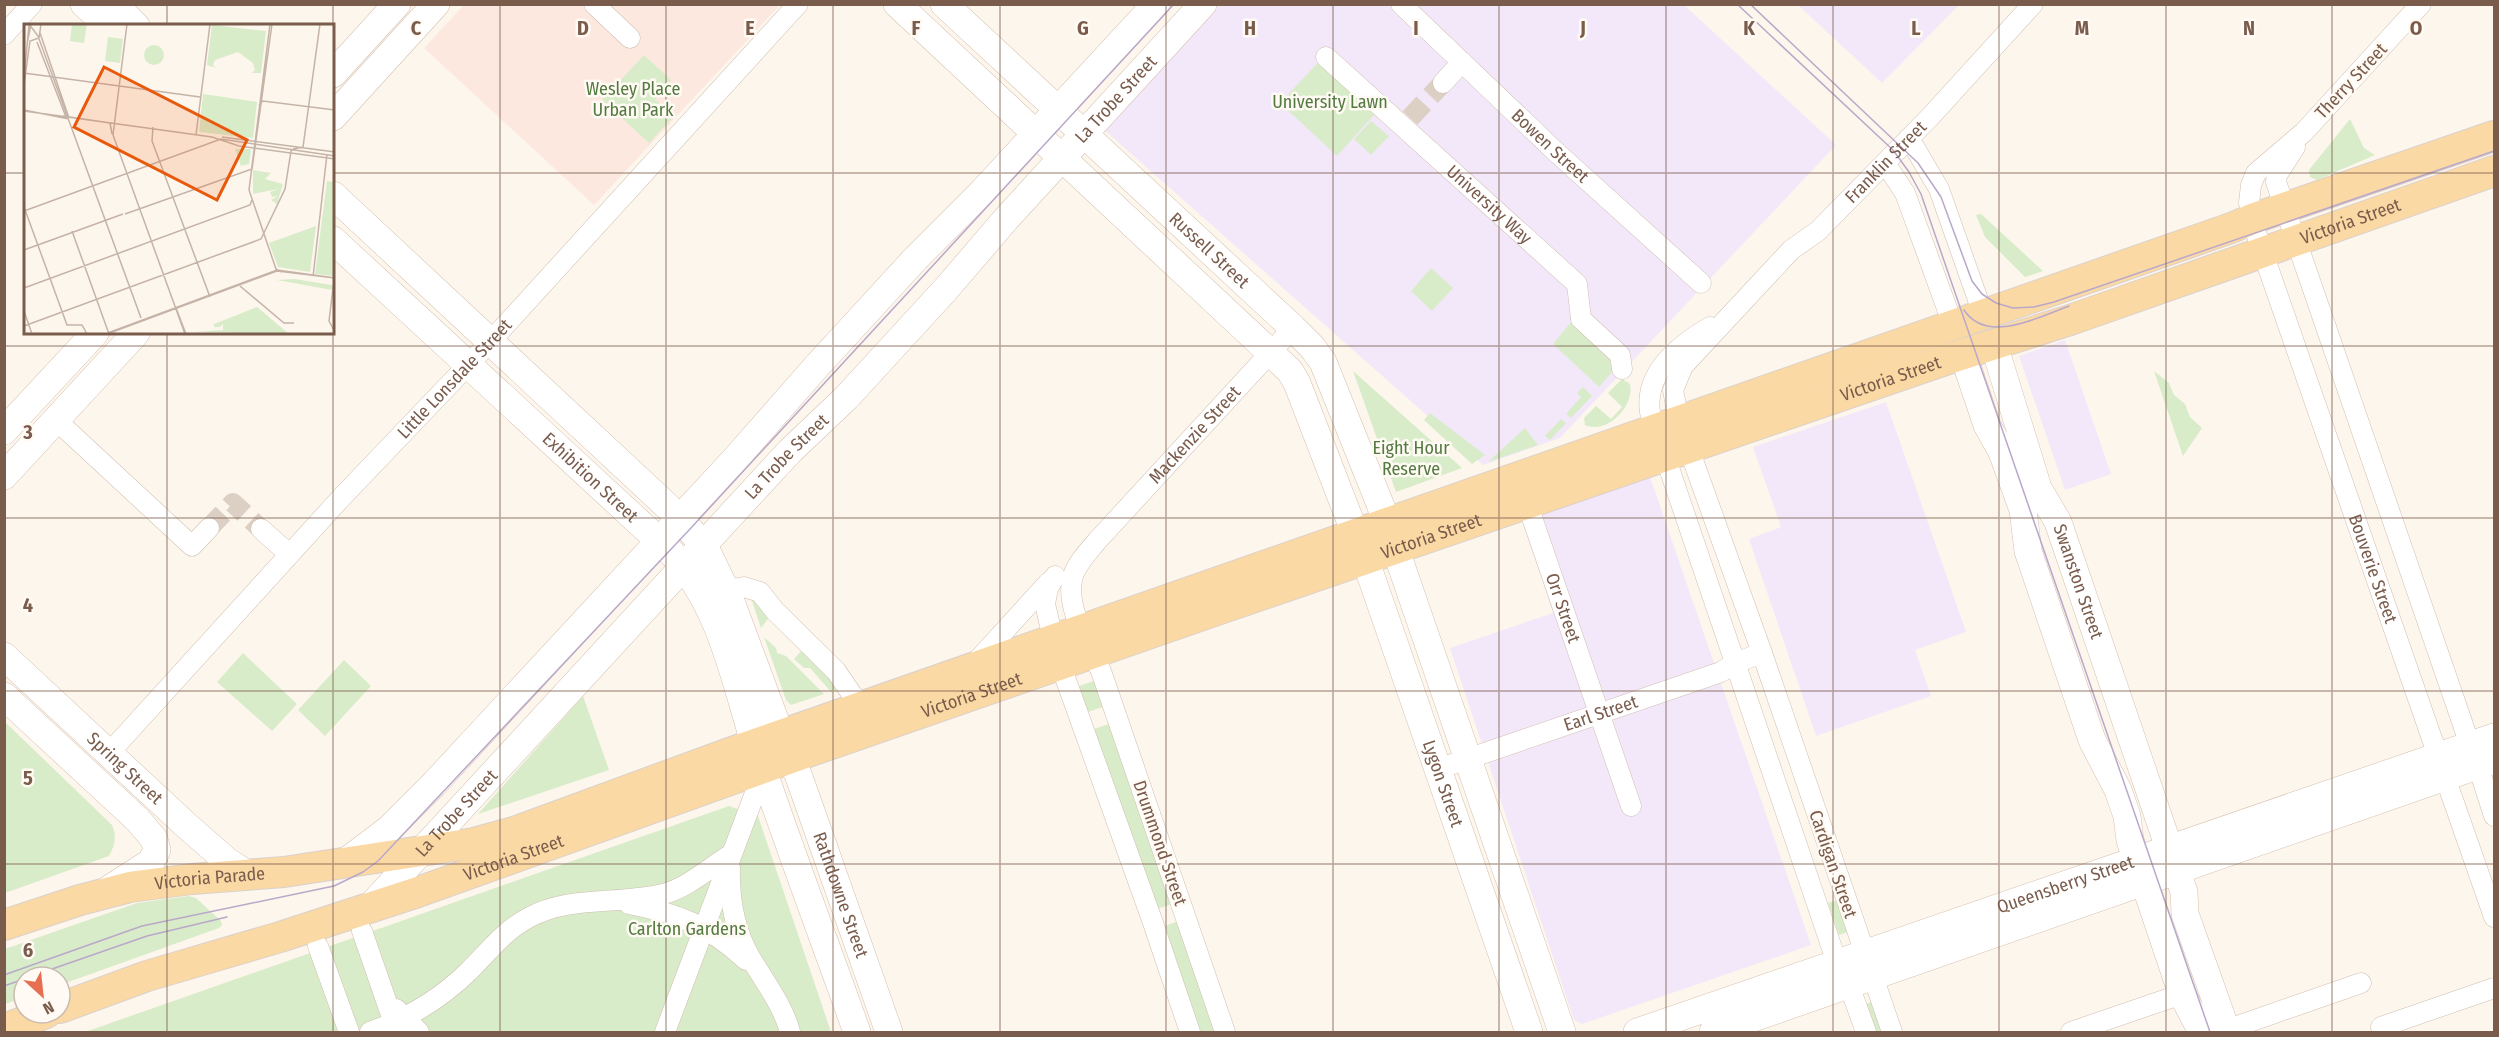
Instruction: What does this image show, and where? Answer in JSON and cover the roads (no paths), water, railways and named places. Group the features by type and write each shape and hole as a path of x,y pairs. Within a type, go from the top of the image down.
{"main road":[{"name":"Victoria Street","path":"1391,536 1527,503 1671,439 1953,325 2494,136"},
{"name":"Victoria Street","path":"366,919 769,760 1087,642 1671,439 1994,345 2494,171"},
{"name":"Swanston Street","path":"1983,314 1994,345"},
{"name":"Swanston Street","path":"1953,325 1963,354"},
{"name":"Victoria Street","path":"420,851 458,846 503,835 769,760 868,705 966,671 1056,653"},
{"name":"Victoria Parade","path":"4,925 103,894 165,882 249,875 420,851"},
{"path":"72,1004 147,976 280,937 366,919"}],"street":[{"path":"4,35 32,4"},
{"path":"84,4 106,24"},
{"path":"114,4 134,24"},
{"path":"334,116 436,4"},
{"path":"594,4 630,38"},
{"name":"Little Lonsdale Street","path":"110,752 289,554 490,342 798,4"},
{"name":"Russell Street","path":"897,4 1290,372 1297,383 1360,547"},
{"name":"Russell Street","path":"944,4 1312,347 1323,362 1391,536"},
{"name":"La Trobe Street","path":"344,863 389,829 434,784 660,541 885,291 1058,111 1156,4"},
{"name":"La Trobe Street","path":"366,919 420,851 789,452 846,398 946,289 998,227 1203,4"},
{"name":"Bowen Street","path":"1401,4 1701,284"},
{"name":"Franklin Street","path":"1671,439 1648,400 1658,372 1683,345 1733,313 1791,250 1818,231 1910,138 2033,4"},
{"name":"Therry Street","path":"2252,219 2249,204 2251,185 2256,173 2304,132 2421,4"},
{"path":"334,73 385,9"},
{"name":"University Way","path":"1326,57 1406,122 1578,284 1581,319 1620,355 1622,369"},
{"path":"1443,83 1462,62"},
{"name":"Therry Street","path":"2284,208 2276,179 2304,132"},
{"name":"Swanston Street","path":"1910,138 1939,189 1983,314"},
{"name":"Swanston Street","path":"1885,163 1905,193 1953,325"},
{"name":"Exhibition Street","path":"334,196 680,518 704,545 726,590 769,760"},
{"name":"Bouverie Street","path":"2284,208 2484,752 2494,816"},
{"name":"Bouverie Street","path":"2252,219 2494,917"},
{"path":"1161,251 1183,227"},
{"name":"Exhibition Street","path":"334,241 467,366 660,541 684,566 695,580 711,610 769,760"},
{"path":"381,285 405,262"},
{"name":"Mackenzie Street","path":"1087,642 1075,610 1072,583 1078,564 1293,328"},
{"path":"4,431 94,334"},
{"path":"4,476 135,334"},
{"name":"Swanston Street","path":"1994,345 2038,488 2058,522 2174,860 2184,892 2185,914 2218,1032"},
{"name":"Swanston Street","path":"1963,354 1987,425 2002,452 2023,510 2028,551 2092,740 2118,790 2127,816 2130,840 2140,872 2182,994 2218,1032"},
{"path":"490,386 513,362"},
{"path":"48,384 63,412 192,546 209,528"},
{"name":"Cardigan Street","path":"1671,439 1762,653 1776,694 1855,969 1866,1032"},
{"name":"Cardigan Street","path":"1671,439 1735,663 1749,704 1855,969 1892,1032"},
{"name":"Orr Street","path":"1527,503 1631,806"},
{"path":"261,529 289,554"},
{"name":"Lygon Street","path":"1391,536 1562,1032"},
{"name":"Mackenzie Street","path":"966,671 1055,576 1097,541"},
{"name":"Lygon Street","path":"1360,547 1529,1032"},
{"path":"1055,576 1048,588 1045,604 1056,653"},
{"path":"726,590 744,587 760,592 836,671 853,696 868,705"},
{"name":"Drummond Street","path":"1087,642 1101,671 1225,1032"},
{"name":"Drummond Street","path":"1056,653 1190,1032"},
{"name":"Earl Street","path":"1438,768 1721,672 1735,663 1762,653"},
{"name":"Spring Street","path":"4,656 110,752 187,826 228,861 249,875"},
{"path":"1749,704 1776,694"},
{"name":"Spring Street","path":"4,696 146,829 157,848 151,862 103,894"},
{"path":"88,774 110,752"},
{"name":"Queensberry Street","path":"1637,1032 1759,1003 2484,752"},
{"path":"664,1032 730,855 769,760"},
{"name":"Rathdowne Street","path":"769,760 838,892 889,1032"},
{"name":"Rathdowne Street","path":"769,760 811,903 857,1032"},
{"path":"370,1032 399,1025 442,995 471,969 500,936 529,917 577,903 664,894 684,885 730,855"},
{"path":"730,855 731,908 737,930 777,1002 790,1032"},
{"path":"811,903 838,892"},
{"path":"609,900 665,912 703,927 726,941 761,975"},
{"path":"366,919 386,998 399,1025 419,1032"},
{"path":"318,946 349,1032"},
{"path":"2218,1032 2361,982"},
{"path":"2383,1032 2381,1027 2494,988"},
{"path":"2071,1032 2182,994"},
{"name":"Queensberry Street","path":"1713,1032 1759,1003"}],"tunnel":[{"path":"1410,118 1443,83"},
{"path":"209,528 233,503 261,529"}],"tram line":[{"path":"4,975 142,926 334,886 363,872 378,861 690,529 1174,4"},
{"path":"1737,4 1893,150 1921,194 2210,1032"},
{"path":"1750,4 1918,163 1941,197 1972,281 1982,294 1996,303 2013,308 2034,307 2054,302 2494,151"},
{"path":"1964,310 1974,320 1986,326 1999,327 2029,321 2069,306"},
{"path":"64,965 147,936 227,917"},
{"path":"4,986 12,983"}],"park label":[{"name":"Wesley Place Urban Park","path":"633,100"},
{"name":"University Lawn","path":"1330,102"},
{"name":"Eight Hour Reserve","path":"1411,458"},
{"name":"Carlton Gardens","path":"687,929"}]}
